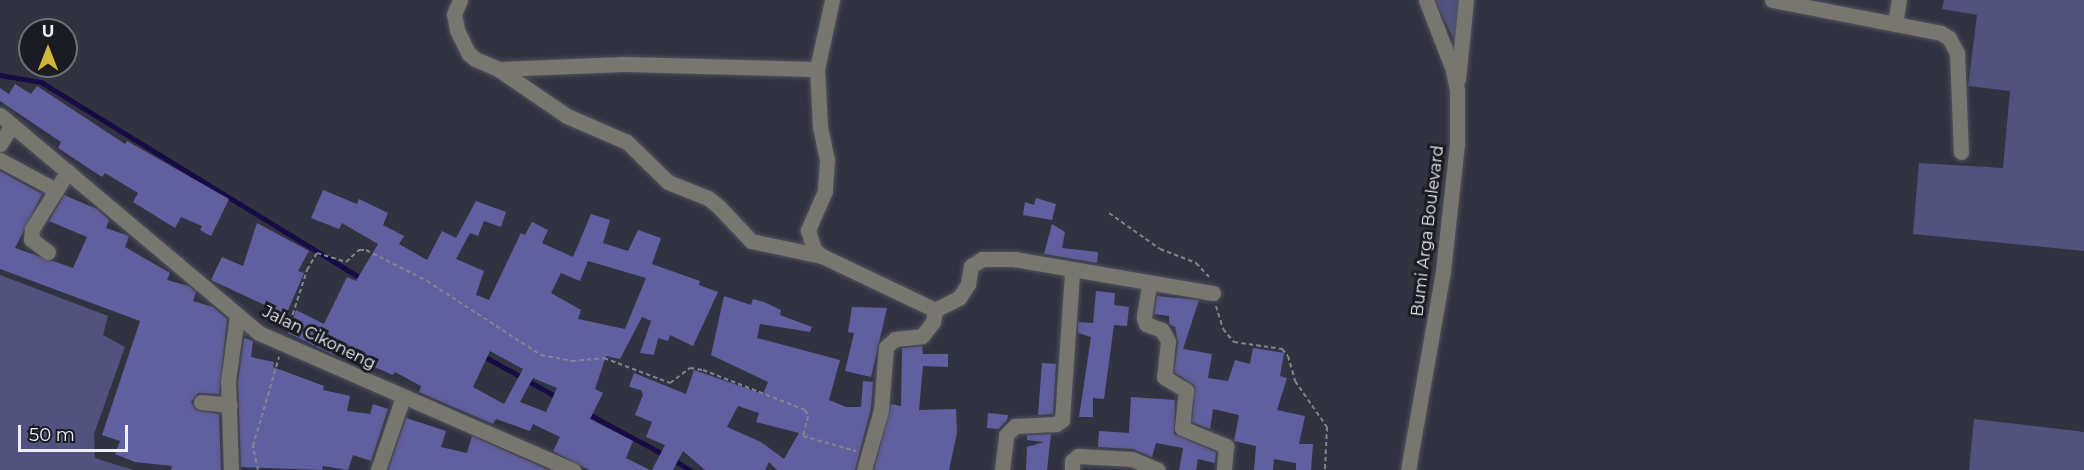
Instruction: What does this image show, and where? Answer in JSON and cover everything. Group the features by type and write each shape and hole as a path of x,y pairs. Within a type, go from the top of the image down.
{"street":[{"path":"832,0 817,69 826,171 825,191 808,230 814,250 822,256 935,310"},
{"name":"Bumi Arga Boulevard","path":"1408,470 1452,208 1457,90 1426,0"},
{"path":"1457,90 1466,0"},
{"path":"1772,0 1941,33 1957,53 1961,152"},
{"path":"1895,24 1899,0"},
{"path":"454,5 468,53 498,69 567,116 627,142 668,182 708,198 751,241 822,256"},
{"path":"498,69 624,64 817,69"},
{"path":"0,144 3,119"},
{"name":"Jalan Cikoneng","path":"3,119 259,333 573,470"},
{"path":"0,160 56,190"},
{"path":"48,252 31,238 32,229 68,171"},
{"path":"935,310 959,298 968,284 971,266 982,259 1014,260 1072,272 1213,294"},
{"path":"1002,470 1006,435 1015,426 1056,424 1062,420 1072,272"},
{"path":"1149,285 1144,318 1146,324 1162,330 1168,341 1164,377 1186,390 1182,428 1226,446 1224,470"},
{"path":"864,470 881,410 886,346 895,339 922,336 933,322 935,310"},
{"path":"231,470 228,381 239,318"},
{"path":"378,470 403,397"},
{"path":"201,402 230,405"},
{"path":"1072,470 1072,461 1078,456 1132,459 1158,470"}],"path":[{"path":"1109,213 1160,249 1196,263 1209,278 1227,337 1234,342 1282,349 1288,356 1295,381 1327,427 1325,470"},
{"path":"258,470 253,446 311,260 322,254 346,262 359,250 366,250 427,281 541,356 572,360 604,358 670,383 690,368 703,370 805,410 808,416 802,433 808,439 868,454"}],"shaded area":[{"path":"1435,0 1460,0 1455,42"},
{"path":"1944,0 2084,0 2084,251 1913,234 1919,163 2003,168 2010,91 1968,86 1977,15 1942,9"},
{"path":"0,275 108,316 103,335 125,347 94,434 95,458 133,470 0,470"},
{"path":"1974,419 2084,432 2084,470 1969,470"}],"building":[{"path":"15,84 31,94 37,86 125,144 127,141 229,199 211,236 200,230 202,226 181,217 175,228 133,202 138,193 105,173 102,177 58,148 61,142 0,101 0,88 9,94"},
{"path":"0,171 42,194 15,248 73,268 87,237 49,221 64,195 97,209 109,220 106,228 129,236 125,247 170,273 167,280 189,286 196,292 193,301 213,307 227,319 219,394 198,393 191,402 196,410 219,414 221,470 171,470 172,466 135,462 115,454 120,441 102,435 140,321 0,269"},
{"path":"323,190 357,204 359,199 388,213 383,225 404,236 399,244 427,260 442,231 456,238 476,201 506,212 501,227 484,221 478,236 470,233 456,259 484,271 476,295 489,300 521,233 525,235 532,222 548,230 542,243 573,257 591,214 610,220 603,243 628,251 638,230 661,238 652,264 700,281 699,285 718,292 693,346 670,335 668,341 658,338 654,355 640,353 651,321 642,317 620,359 606,356 595,389 603,393 590,419 633,441 626,458 650,470 589,470 553,451 560,437 533,424 530,431 496,419 493,424 419,392 421,386 395,372 393,375 356,359 354,362 332,354 288,333 296,310 324,324 347,277 356,281 378,244 342,223 339,229 311,218","holes":["588,261 646,278 625,329 578,319 581,310 551,293 561,273 580,281","490,351 523,369 504,404 473,387","533,378 557,388 546,412 520,402"]},
{"path":"1036,198 1056,204 1052,220 1023,215 1025,202 1034,205"},
{"path":"257,223 309,251 298,271 304,273 286,315 211,280 222,257 243,266"},
{"path":"1052,224 1065,232 1062,248 1098,252 1097,263 1044,254"},
{"path":"1096,291 1115,293 1114,305 1129,307 1127,326 1114,325 1104,399 1093,398 1093,417 1079,417 1091,337 1078,333 1078,322 1093,323"},
{"path":"724,296 751,305 753,299 764,302 781,310 780,315 812,327 810,332 760,324 757,338 840,360 829,400 846,407 861,407 863,381 873,382 871,408 855,470 777,470 769,462 765,470 705,470 683,451 673,470 652,470 665,445 646,437 652,422 635,415 643,395 641,390 629,387 634,373 686,394 694,370 763,394 768,382 711,355","holes":["738,406 759,413 756,422 799,433 784,459 761,442 727,427"]},
{"path":"1157,296 1199,300 1183,349 1212,354 1208,378 1228,381 1235,360 1250,364 1253,348 1284,353 1280,376 1287,378 1277,410 1305,416 1299,444 1313,444 1311,470 1296,470 1296,463 1274,459 1273,470 1254,470 1256,446 1234,441 1239,415 1213,409 1210,429 1192,422 1195,386 1174,372 1178,342 1175,327 1169,324 1169,316 1154,314"},
{"path":"852,307 887,308 871,377 845,371 854,333 848,332"},
{"path":"244,338 253,341 251,357 274,362 273,367 324,386 323,390 350,396 347,411 370,414 373,404 388,409 371,461 353,455 348,470 323,466 322,470 241,467 238,382"},
{"path":"922,346 923,354 948,354 948,367 923,366 919,410 956,409 957,433 949,470 874,470 891,404 901,406 902,348"},
{"path":"1042,363 1056,364 1053,414 1038,415"},
{"path":"1131,397 1175,400 1174,434 1216,452 1215,463 1198,459 1196,470 1179,470 1183,448 1156,443 1152,457 1133,449 1098,447 1099,431 1129,433"},
{"path":"988,413 1008,415 1007,420 998,429 987,428"},
{"path":"406,418 446,431 441,447 467,453 472,436 549,470 388,470"},
{"path":"1051,434 1047,470 1026,470 1027,447 1044,442 1027,440 1027,435"}],"waterway":[{"path":"0,75 41,82 364,280"},
{"path":"482,355 559,398"},
{"path":"587,413 665,455"},
{"path":"672,459 690,470"}]}
